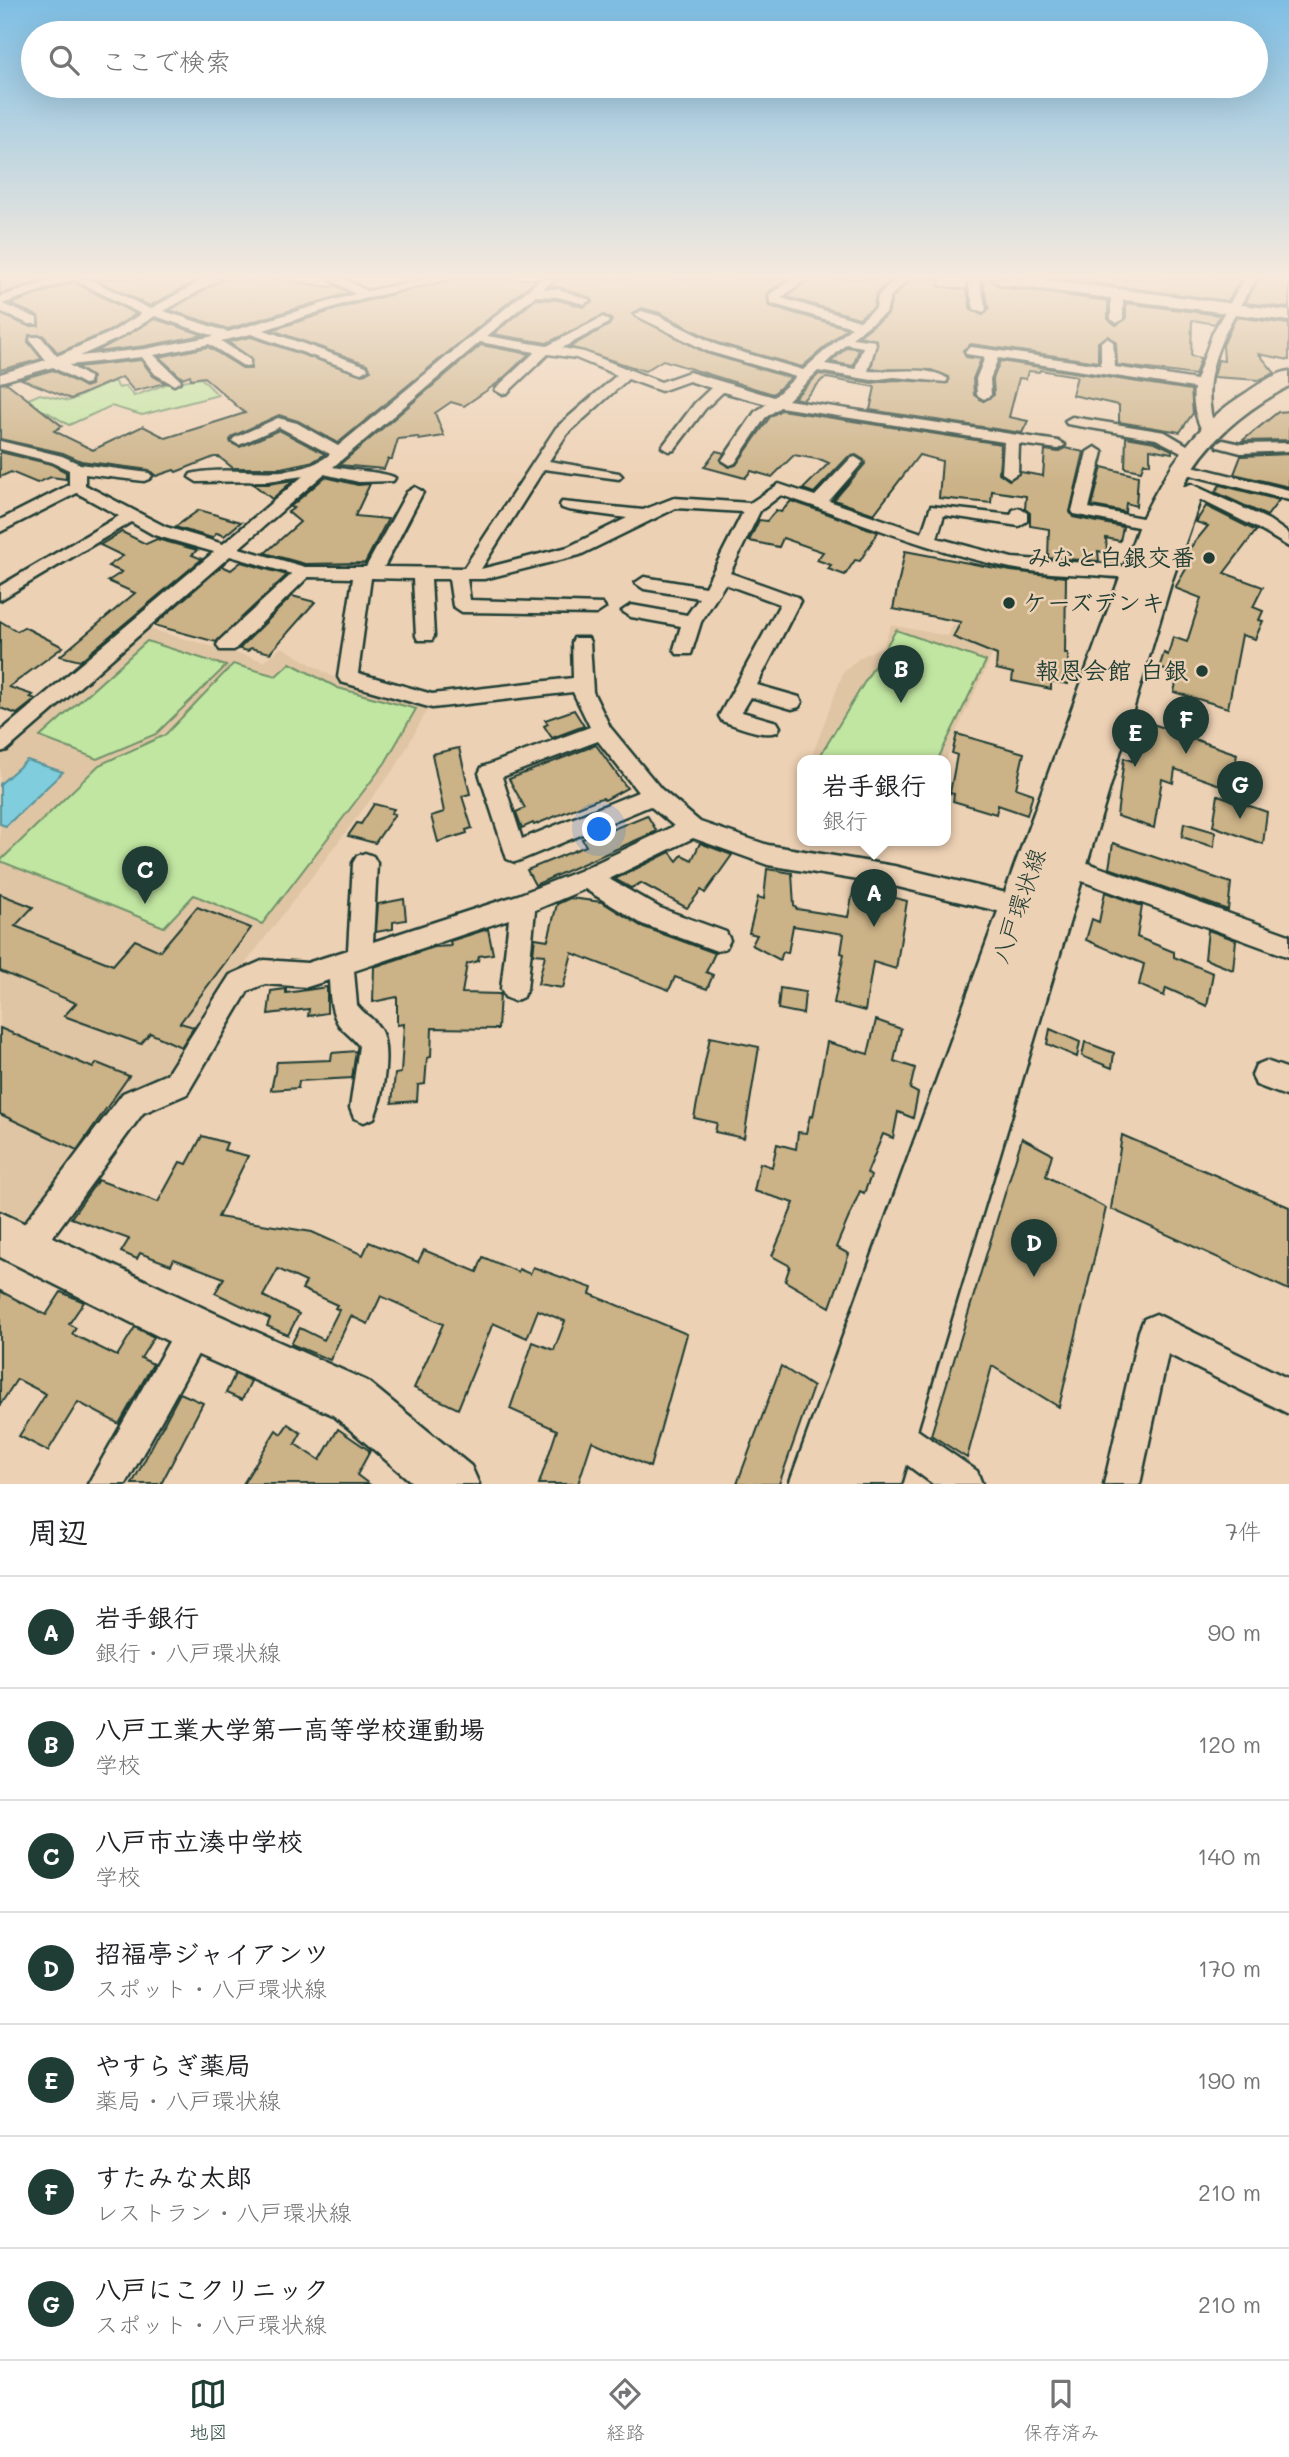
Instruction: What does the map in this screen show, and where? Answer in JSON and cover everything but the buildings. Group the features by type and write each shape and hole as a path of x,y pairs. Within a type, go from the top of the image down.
{"main road":[{"name":"八戸環状線","path":"872,1484 1068,866 1147,576 1152,526 1199,459 1245,402 1289,377"},
{"name":"八戸環状線","path":"818,1484 1019,906 1147,576 1199,459 1247,421 1289,393"}],"street":[{"path":"43,348 56,363 84,380"},
{"path":"56,363 108,348"},
{"path":"0,378 108,348"},
{"path":"143,348 160,371 174,381"},
{"path":"223,348 245,363"},
{"path":"303,348 361,369"},
{"path":"0,744 464,348"},
{"path":"537,348 579,355 661,387 689,376 777,402 1058,446"},
{"path":"502,390 550,348"},
{"path":"713,348 810,370 872,376 894,373 942,379"},
{"path":"730,460 755,420 834,348"},
{"path":"860,374 869,348"},
{"path":"1107,348 1108,371"},
{"path":"1212,348 1207,358 1202,385 1199,459 1263,524 1289,542"},
{"path":"971,351 993,354 1032,353 1108,371 1202,385"},
{"path":"984,395 983,380 993,354"},
{"path":"596,608 462,606 463,573 541,464 561,431 627,373"},
{"path":"669,447 700,406 720,386"},
{"path":"1072,421 1160,435 1199,459 1289,495"},
{"path":"239,441 278,422 298,429 339,453"},
{"path":"1010,472 1012,438"},
{"path":"0,445 57,459 77,468 144,476"},
{"path":"1199,459 1241,449 1289,447"},
{"path":"0,463 23,452"},
{"path":"1095,452 1080,511 1152,526"},
{"path":"819,502 855,462"},
{"path":"541,464 614,476"},
{"path":"77,468 77,488"},
{"path":"197,477 268,476 322,469 359,477 387,478"},
{"path":"77,488 160,531 304,572 484,574 574,551 645,514 674,503 692,502 753,508"},
{"path":"0,527 77,488"},
{"path":"684,649 692,622 716,585 753,508 779,489 963,554 1038,569 1147,576"},
{"path":"415,492 367,573 348,677 432,701 582,684"},
{"path":"568,505 645,514"},
{"path":"928,542 937,509 1019,522 1019,513"},
{"path":"0,594 130,516"},
{"path":"227,645 304,572"},
{"path":"422,572 425,636"},
{"path":"644,583 716,585 791,601 766,643 747,689 729,716 770,727"},
{"path":"631,611 692,622"},
{"path":"580,642 582,684 603,731 653,796 692,828 768,855 894,876 1019,906"},
{"path":"747,689 792,702"},
{"path":"603,731 490,773 515,852 653,796"},
{"path":"453,1484 350,1398 195,1329 13,1241 133,1103 177,1084 239,983 264,972 307,975 523,904 587,878 692,828"},
{"path":"364,1108 373,1046 369,1035 349,1017 344,1007 365,863"},
{"path":"1068,866 1289,946"},
{"path":"587,878 651,916 717,940"},
{"path":"514,989 523,904"},
{"path":"106,1484 195,1329"},
{"path":"1122,1484 1156,1331 1289,1397"},
{"path":"889,1430 964,1484"}],"shaded area":[{"path":"953,624 994,634 991,658 948,755 812,755 843,673 859,658 883,646 891,625 948,636"},
{"path":"143,627 264,661 282,647 340,681 430,705 397,765 239,972 179,1069 35,1226 0,1208 0,753"}],"green space":[{"path":"201,378 218,395 142,415 111,406 69,425 47,412 19,403 40,394 69,401 114,381 119,388 125,386 134,396 169,383"},
{"path":"896,630 986,661 940,755 821,755"},
{"path":"147,641 226,666 156,734 97,759 40,737"},
{"path":"290,663 338,688 416,709 385,763 262,924 194,895 164,927 0,861 99,765 165,735 233,664 276,676"}],"water":[{"path":"27,760 63,772 6,826 0,824 0,784"}],"place":[{"name":"みなと白銀交番","path":"1209,558"},
{"name":"ケーズデンキ","path":"1009,603"},
{"name":"報恩会館 白銀","path":"1202,671"},
{"name":"八戸工業大学第一高等学校運動場","path":"901,703"},
{"name":"すたみな太郎","path":"1186,754"},
{"name":"やすらぎ薬局","path":"1135,767"},
{"name":"八戸にこクリニック","path":"1240,819"},
{"name":"八戸市立湊中学校","path":"145,904"},
{"name":"岩手銀行","path":"874,927"},
{"name":"招福亭ジャイアンツ","path":"1034,1277"}]}
